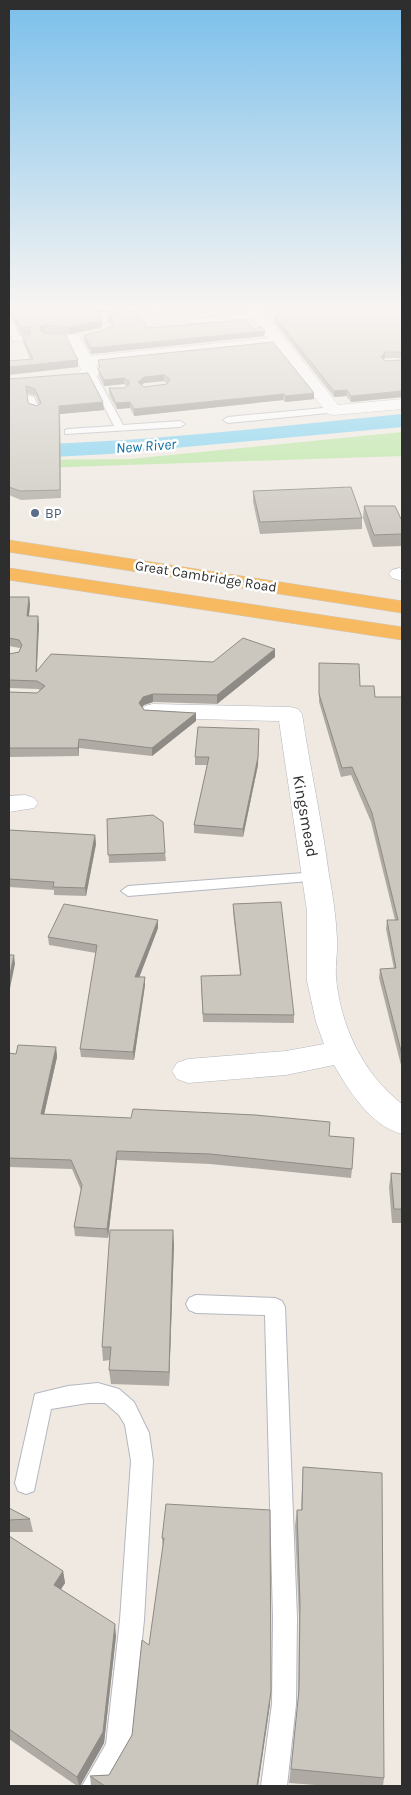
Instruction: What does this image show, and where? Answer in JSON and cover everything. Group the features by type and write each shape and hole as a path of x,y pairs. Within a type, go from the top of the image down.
{"highway":[{"name":"Great Cambridge Road","path":"9,546 402,607"},
{"name":"Great Cambridge Road","path":"9,574 402,634"}],"street":[{"path":"319,391 334,410 402,404"},
{"name":"Kingsmead","path":"153,711 290,714 317,877 323,946 321,979 328,1016 340,1052 367,1090 392,1115 402,1122"},
{"path":"188,1071 286,1063 340,1052"}],"lane":[{"path":"104,391 120,430"},
{"path":"30,397 35,410"},
{"path":"228,420 334,410"},
{"path":"68,432 120,430 180,424"},
{"path":"128,891 317,877"},
{"path":"196,1304 275,1307 286,1618 284,1704 274,1786"},
{"path":"26,1483 42,1400 88,1393 111,1395 131,1415 141,1436 142,1461 132,1620 118,1747 95,1786"}],"green space":[{"path":"402,432 402,456 9,469 9,460 130,459"}],"water":[{"name":"New River","path":"402,414 402,427 109,454 52,457 9,445 156,438"}],"building":[{"path":"9,391 27,391 28,403 37,406 41,403 36,391 97,391 103,402 59,406 60,490 20,491 9,487"},
{"path":"110,391 312,391 314,393 285,396 284,394 134,409 130,402 116,403"},
{"path":"348,391 402,391 402,391 351,396"},
{"path":"351,487 362,518 260,522 253,491"},
{"path":"364,506 395,506 402,521 402,534 374,535"},
{"path":"9,597 29,597 27,616 38,616 36,672 51,654 213,662 243,638 275,649 217,695 153,694 143,697 139,703 144,710 196,713 152,748 79,739 78,748 9,748 9,692 37,693 45,686 37,681 9,680 9,654 19,652 22,645 19,640 9,638"},
{"path":"319,663 359,664 360,686 374,686 375,697 402,697 402,1055 380,969 396,968 387,920 398,920 372,813 352,767 342,768 319,694"},
{"path":"198,727 259,729 258,757 243,829 194,825 209,757 195,757"},
{"path":"153,815 163,822 165,853 108,855 107,819"},
{"path":"9,830 95,835 85,888 53,887 54,882 9,879"},
{"path":"281,902 294,1015 203,1014 201,976 241,975 233,904"},
{"path":"64,904 158,920 135,977 145,977 133,1052 80,1049 97,945 48,937"},
{"path":"9,955 14,955 9,979"},
{"path":"18,1045 56,1047 41,1114 131,1118 133,1109 255,1115 330,1122 329,1136 354,1138 352,1169 210,1154 117,1151 107,1229 74,1227 82,1185 71,1160 9,1158 9,1053 16,1054"},
{"path":"391,1173 402,1174 402,1209 394,1209"},
{"path":"110,1230 173,1230 169,1372 109,1370 111,1347 102,1347"},
{"path":"303,1467 382,1473 384,1778 291,1769 299,1690 300,1603 297,1510 302,1510"},
{"path":"166,1504 270,1510 271,1691 257,1786 105,1786 90,1776 109,1775 132,1735 142,1640 149,1645 164,1538 162,1538"},
{"path":"9,1508 30,1519 9,1520"},
{"path":"9,1536 63,1571 54,1585 115,1624 103,1732 77,1777 9,1729"}],"place":[{"name":"BP","path":"35,513"}]}
